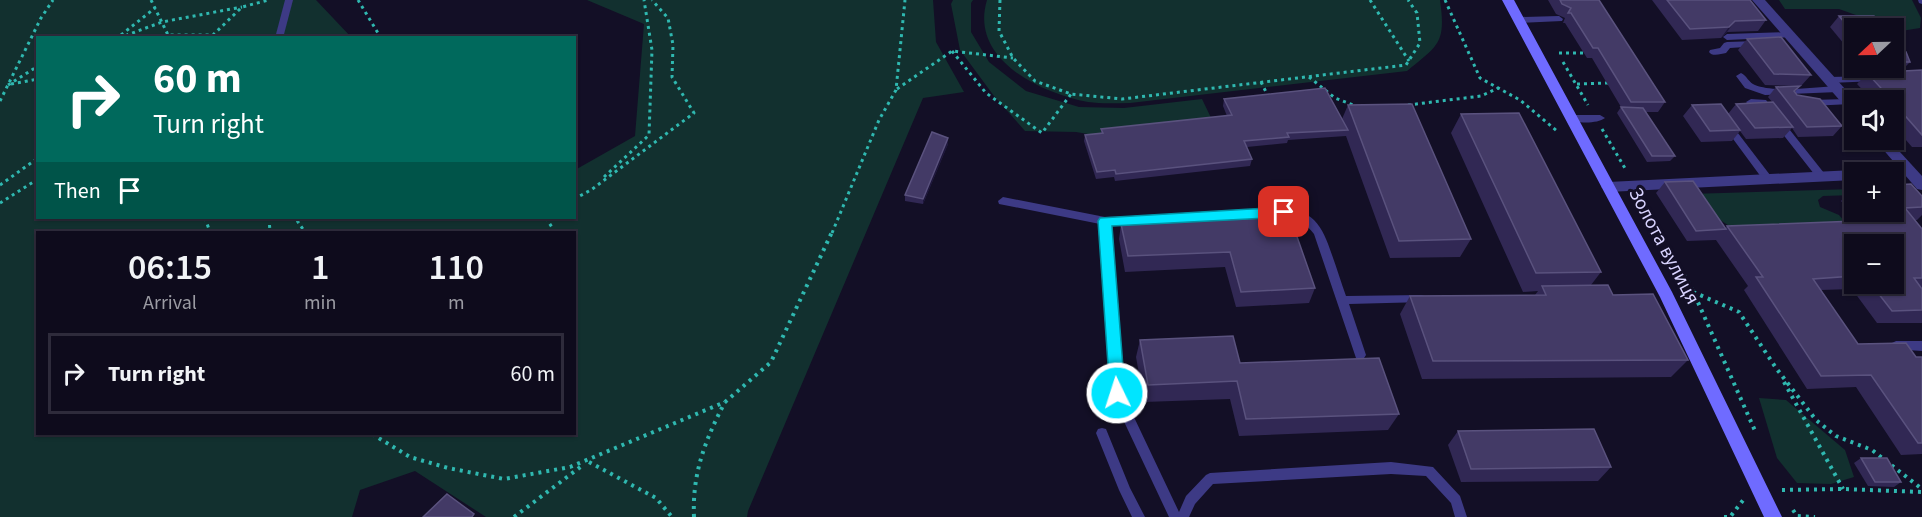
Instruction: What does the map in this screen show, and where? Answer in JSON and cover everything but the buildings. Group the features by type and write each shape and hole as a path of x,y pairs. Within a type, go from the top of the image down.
{"street":[{"name":"Золота вулиця","path":"1508,0 1608,187 1773,517"},
{"path":"1758,0 1844,97"},
{"path":"1893,150 1916,172 1922,185"},
{"path":"1608,187 1844,175"}],"lane":[{"path":"279,36 288,0"},
{"path":"1508,0 1516,0"},
{"path":"1520,20 1559,20"},
{"path":"1727,37 1793,39"},
{"path":"1713,52 1723,51 1727,45 1793,39"},
{"path":"1741,76 1748,86 1765,92 1882,78"},
{"path":"1751,102 1763,102 1821,176"},
{"path":"1799,102 1844,105"},
{"path":"1720,115 1767,178"},
{"path":"1572,118 1600,118"},
{"path":"1003,201 1105,221 1284,212 1298,214 1311,221 1318,232 1360,355"},
{"path":"1105,221 1117,393 1175,517"},
{"path":"1341,300 1434,299"},
{"path":"1896,346 1922,346"},
{"path":"1102,433 1125,490 1139,517"},
{"path":"1183,517 1190,500 1210,479 1391,468 1429,471 1456,500 1461,517"}],"path":[{"path":"0,101 53,0"},
{"path":"151,0 169,36 213,35 242,7"},
{"path":"124,36 162,22 269,0"},
{"path":"357,0 380,36"},
{"path":"591,190 649,135 652,70 649,16 644,0"},
{"path":"576,198 591,190 694,113 672,77 674,45 668,18 652,0"},
{"path":"374,435 410,457 448,468 504,479 570,467 588,461 725,402 771,362 830,237 879,120 896,90 901,58 904,0"},
{"path":"1000,0 999,31 1013,58 1035,81 1071,94 1122,99 1406,65 1420,43 1417,13 1408,0"},
{"path":"1370,0 1409,61"},
{"path":"1444,0 1480,78 1520,100 1560,133 1555,123"},
{"path":"121,36 155,8"},
{"path":"896,90 952,51 1013,58"},
{"path":"952,51 986,93 1042,133 1071,94"},
{"path":"1558,53 1584,53"},
{"path":"8,85 36,67"},
{"path":"1309,77 1335,98 1359,107"},
{"path":"8,85 36,79"},
{"path":"1261,82 1271,101"},
{"path":"1576,84 1608,83"},
{"path":"1402,105 1481,96 1498,88"},
{"path":"0,185 36,159"},
{"path":"0,203 36,180"},
{"path":"1693,291 1739,312 1776,368 1816,420 1836,436 1872,450 1922,491"},
{"path":"1776,368 1843,489"},
{"path":"694,517 692,493 702,445 725,402"},
{"path":"514,517 588,461"},
{"path":"588,461 656,498 672,517"},
{"path":"1724,517 1730,517 1744,499 1739,488"},
{"path":"1782,490 1922,491"}],"green space":[{"path":"0,0 316,0 350,36 36,36 36,219 576,219 576,169 635,136 644,24 587,0 933,0 936,42 964,92 923,98 747,517 486,517 415,471 360,490 352,517 0,517"},
{"path":"953,0 973,0 971,3 971,32 989,62 1026,91 1079,107 1124,108 1202,99 1214,124 1100,136 1076,132 1025,131 994,96 960,50 951,4"},
{"path":"987,0 1440,0 1442,26 1438,42 1407,71 1130,103 1098,103 1049,91 1013,70 998,56 988,40 984,21"},
{"path":"1779,0 1912,0 1921,18 1920,28 1904,31 1904,18 1864,18 1839,9 1785,9"},
{"path":"1844,189 1844,195 1823,196 1818,200 1820,207 1839,215 1844,222 1837,221 1829,225 1731,227 1720,220 1707,219 1690,194"},
{"path":"1759,398 1786,400 1845,450 1854,477 1831,484 1797,483 1777,458"}],"route":[{"path":"1117,393 1105,221 1284,212"}]}
